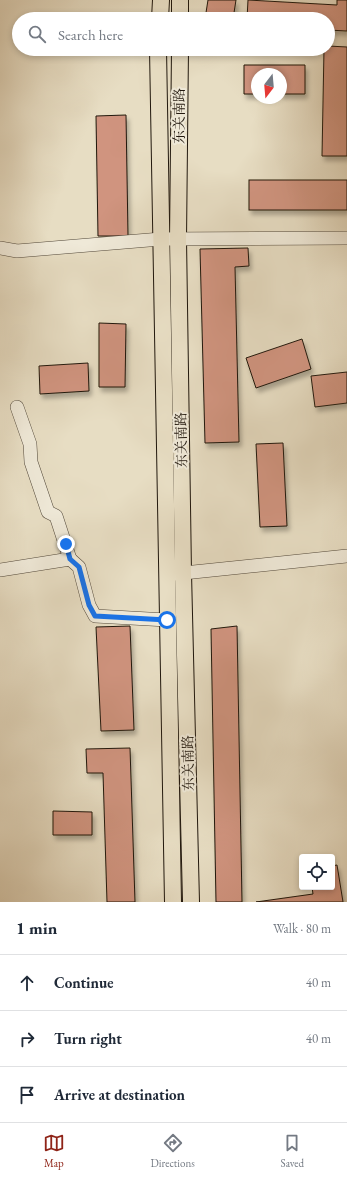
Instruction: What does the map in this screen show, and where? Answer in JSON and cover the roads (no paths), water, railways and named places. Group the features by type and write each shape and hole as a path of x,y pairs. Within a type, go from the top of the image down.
{"main road":[{"path":"160,12 161,0"},
{"path":"180,0 180,12"},
{"path":"158,56 166,575 173,902"},
{"name":"东关南路","path":"180,56 178,239 183,573 192,902"}],"street":[{"path":"0,248 17,251 161,239 347,238"},
{"path":"17,407 30,444 31,462 48,512 56,516 70,559 79,567 89,605 95,616 167,620"},
{"path":"166,575 347,556"},
{"path":"0,570 70,559"}]}
